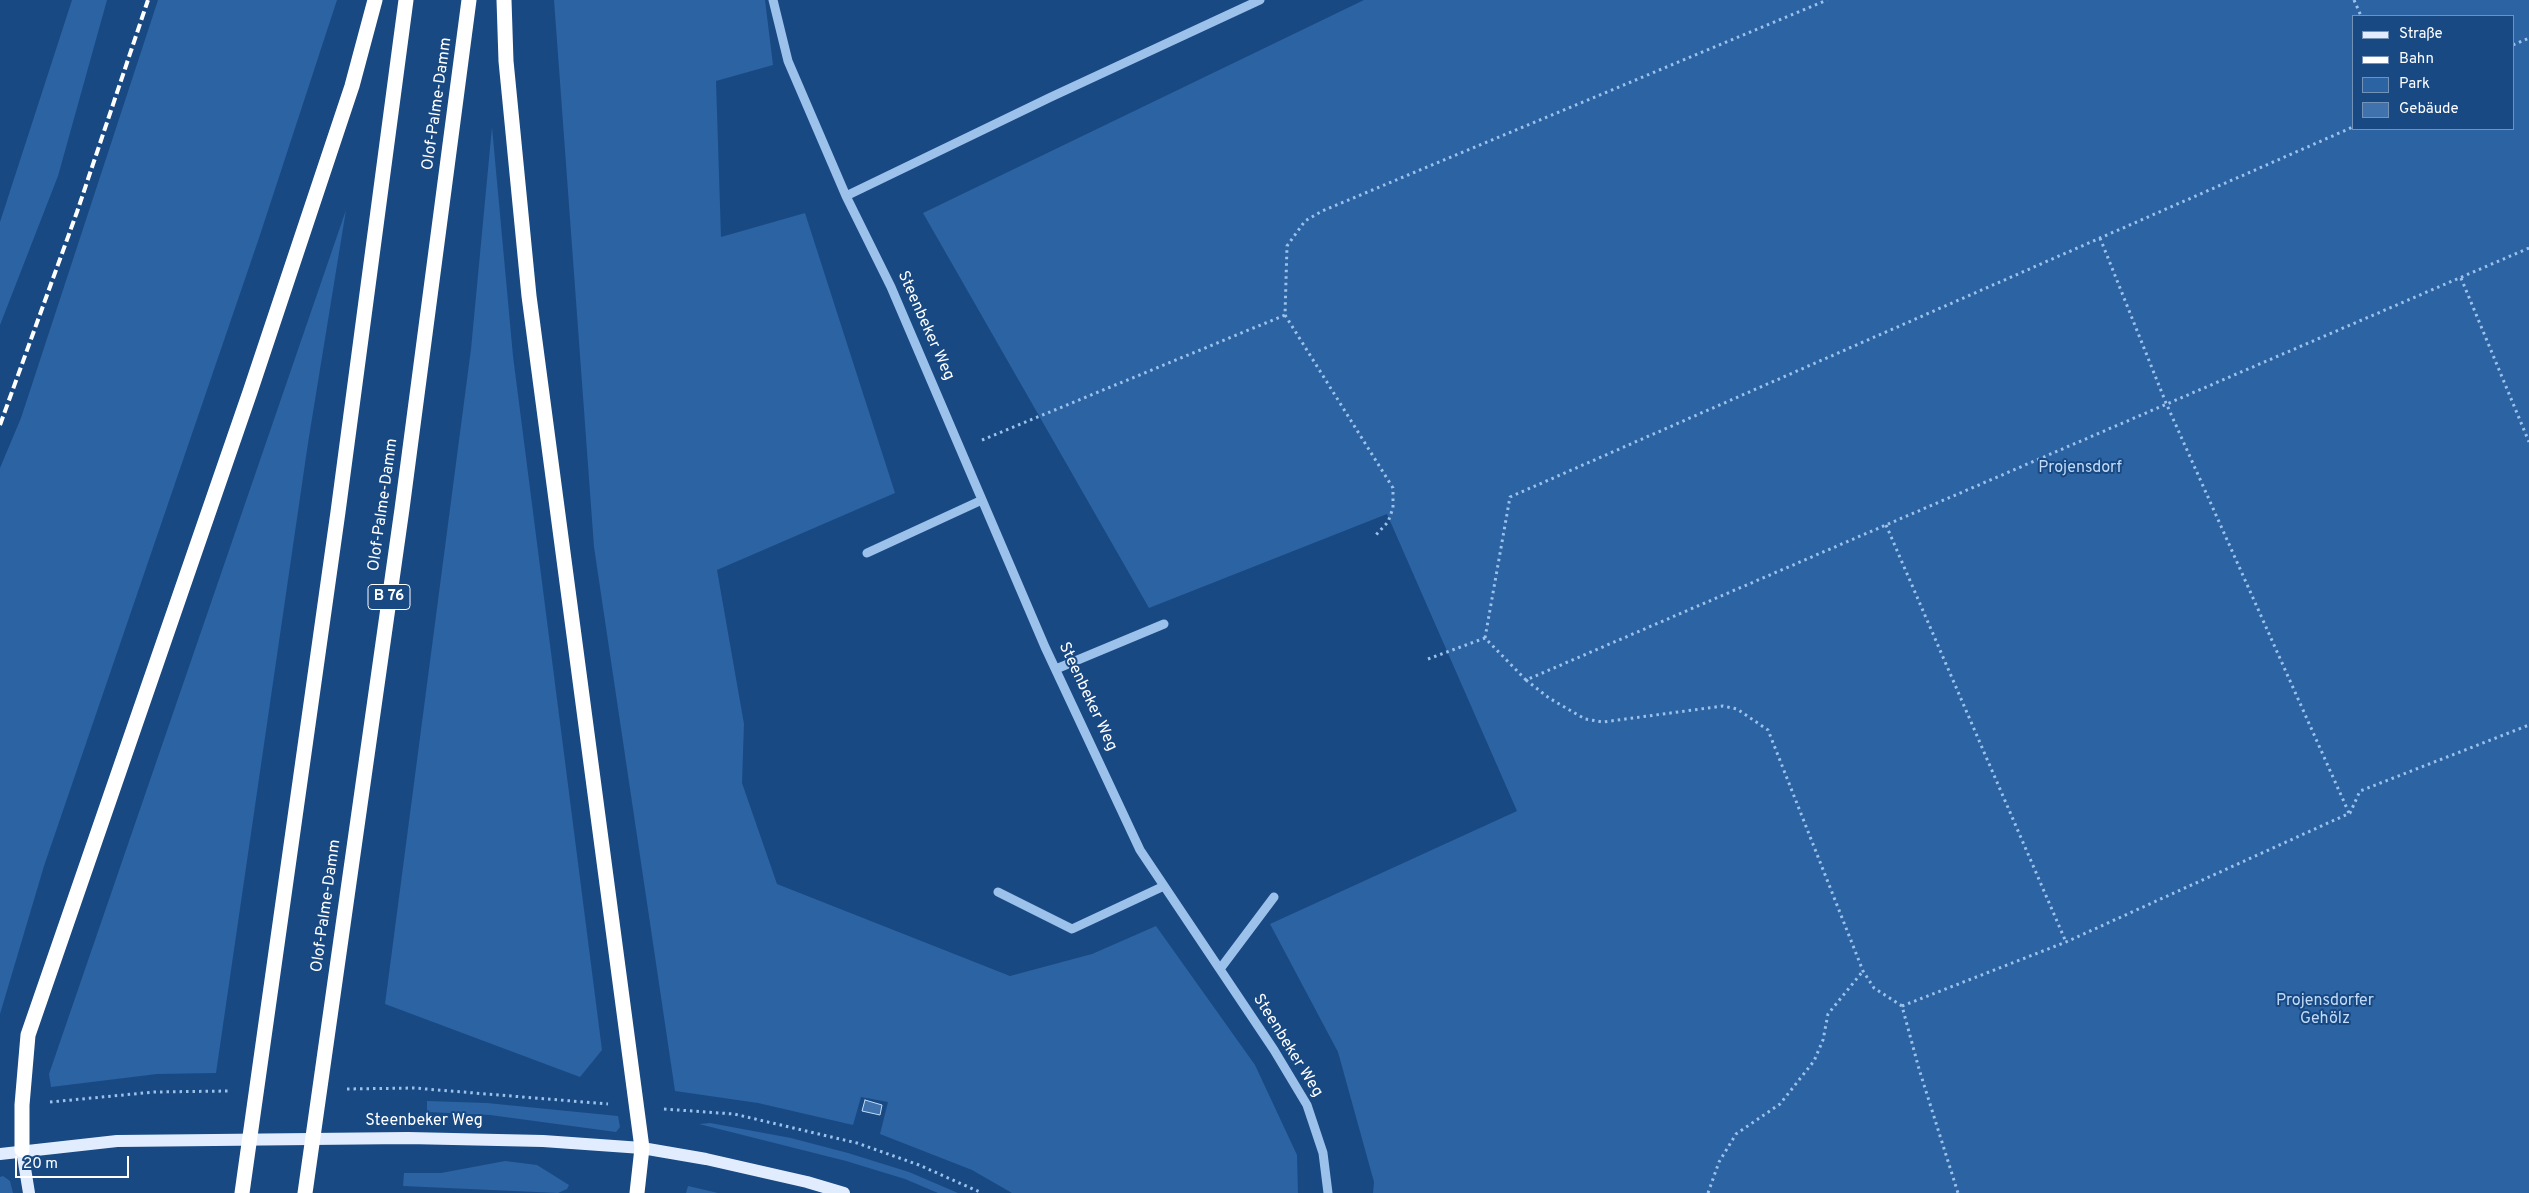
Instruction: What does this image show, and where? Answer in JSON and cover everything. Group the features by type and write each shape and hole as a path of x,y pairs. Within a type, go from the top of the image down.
{"highway":[{"path":"22,1150 22,1105 28,1035 253,383 352,86 376,0"},
{"path":"242,1193 339,502 406,0"},
{"name":"Olof-Palme-Damm","path":"305,1193 402,509 470,0"},
{"path":"504,0 506,61 529,296 642,1148 637,1193"}],"main road":[{"name":"Steenbeker Weg","path":"0,1154 89,1143 147,1140 408,1138 543,1141 642,1148 728,1163 844,1193"},
{"path":"22,1150 29,1193"}],"street":[{"name":"Steenbeker Weg","path":"773,0 788,61 846,196 891,287 1056,669 1140,850 1274,1050 1307,1105 1323,1153 1328,1193"},
{"path":"846,196 1060,92 1260,0"},
{"path":"867,552 982,500"},
{"path":"1056,669 1164,624"},
{"path":"998,892 1072,929 1164,886"},
{"path":"1220,969 1274,898"}],"path":[{"path":"1375,536 1388,522 1394,508 1393,488 1285,315 1287,246 1305,221 1322,211 1827,0"},
{"path":"2354,0 2361,15"},
{"path":"2514,45 2529,38"},
{"path":"1485,638 1510,497 2352,127"},
{"path":"2100,238 2166,403 2350,814"},
{"path":"1526,680 2529,248"},
{"path":"2461,278 2529,442"},
{"path":"960,449 1285,315"},
{"path":"1886,525 2066,942"},
{"path":"1428,659 1485,638"},
{"path":"1485,638 1526,680 1549,698 1585,719 1603,722 1722,706 1737,709 1768,730 1863,971 1874,988 1902,1006 1918,1069 1958,1193"},
{"path":"1902,1006 2066,942 2350,814 2360,791 2529,725"},
{"path":"1708,1193 1719,1162 1736,1134 1780,1104 1814,1061 1823,1040 1828,1014 1863,971"},
{"path":"414,1088 734,1114 857,1143 919,1165 982,1193"},
{"path":"22,1105 154,1092"}],"green space":[{"path":"72,0 107,0 58,176 0,325 0,222"},
{"path":"158,0 337,0 259,238 44,866 0,1014 0,468 21,418"},
{"path":"554,0 765,0 773,65 716,81 721,237 805,213 895,493 717,570 744,724 742,783 777,884 1010,976 1092,954 1156,926 1255,1065 1297,1155 1298,1193 1012,1193 972,1170 880,1134 888,1102 861,1097 853,1125 758,1103 675,1091 594,547"},
{"name":"Projensdorf","path":"1364,0 2529,0 2529,1193 1373,1193 1374,1182 1338,1052 1270,924 1517,811 1387,514 1149,608 923,213"},
{"path":"492,127 513,356 602,1050 580,1077 385,1004 471,349"},
{"path":"346,210 308,443 216,1073 157,1074 51,1087 49,1074"},
{"path":"427,1101 487,1103 618,1116 620,1127 616,1132 490,1115 427,1112"},
{"path":"710,1123 791,1138 848,1153 909,1172 958,1193 938,1193 905,1179 846,1161 699,1124"},
{"path":"505,1161 537,1165 569,1185 567,1189 558,1193 403,1186 404,1173 441,1173"},
{"path":"3,1176 10,1181 13,1193 0,1193 0,1177"},
{"path":"688,1186 718,1193 686,1193"}],"building":[{"path":"865,1100 882,1105 880,1115 862,1111"}],"railway":[{"path":"0,425 77,212 148,0"}],"park label":[{"name":"Projensdorfer Gehölz","path":"2325,1011"}]}
